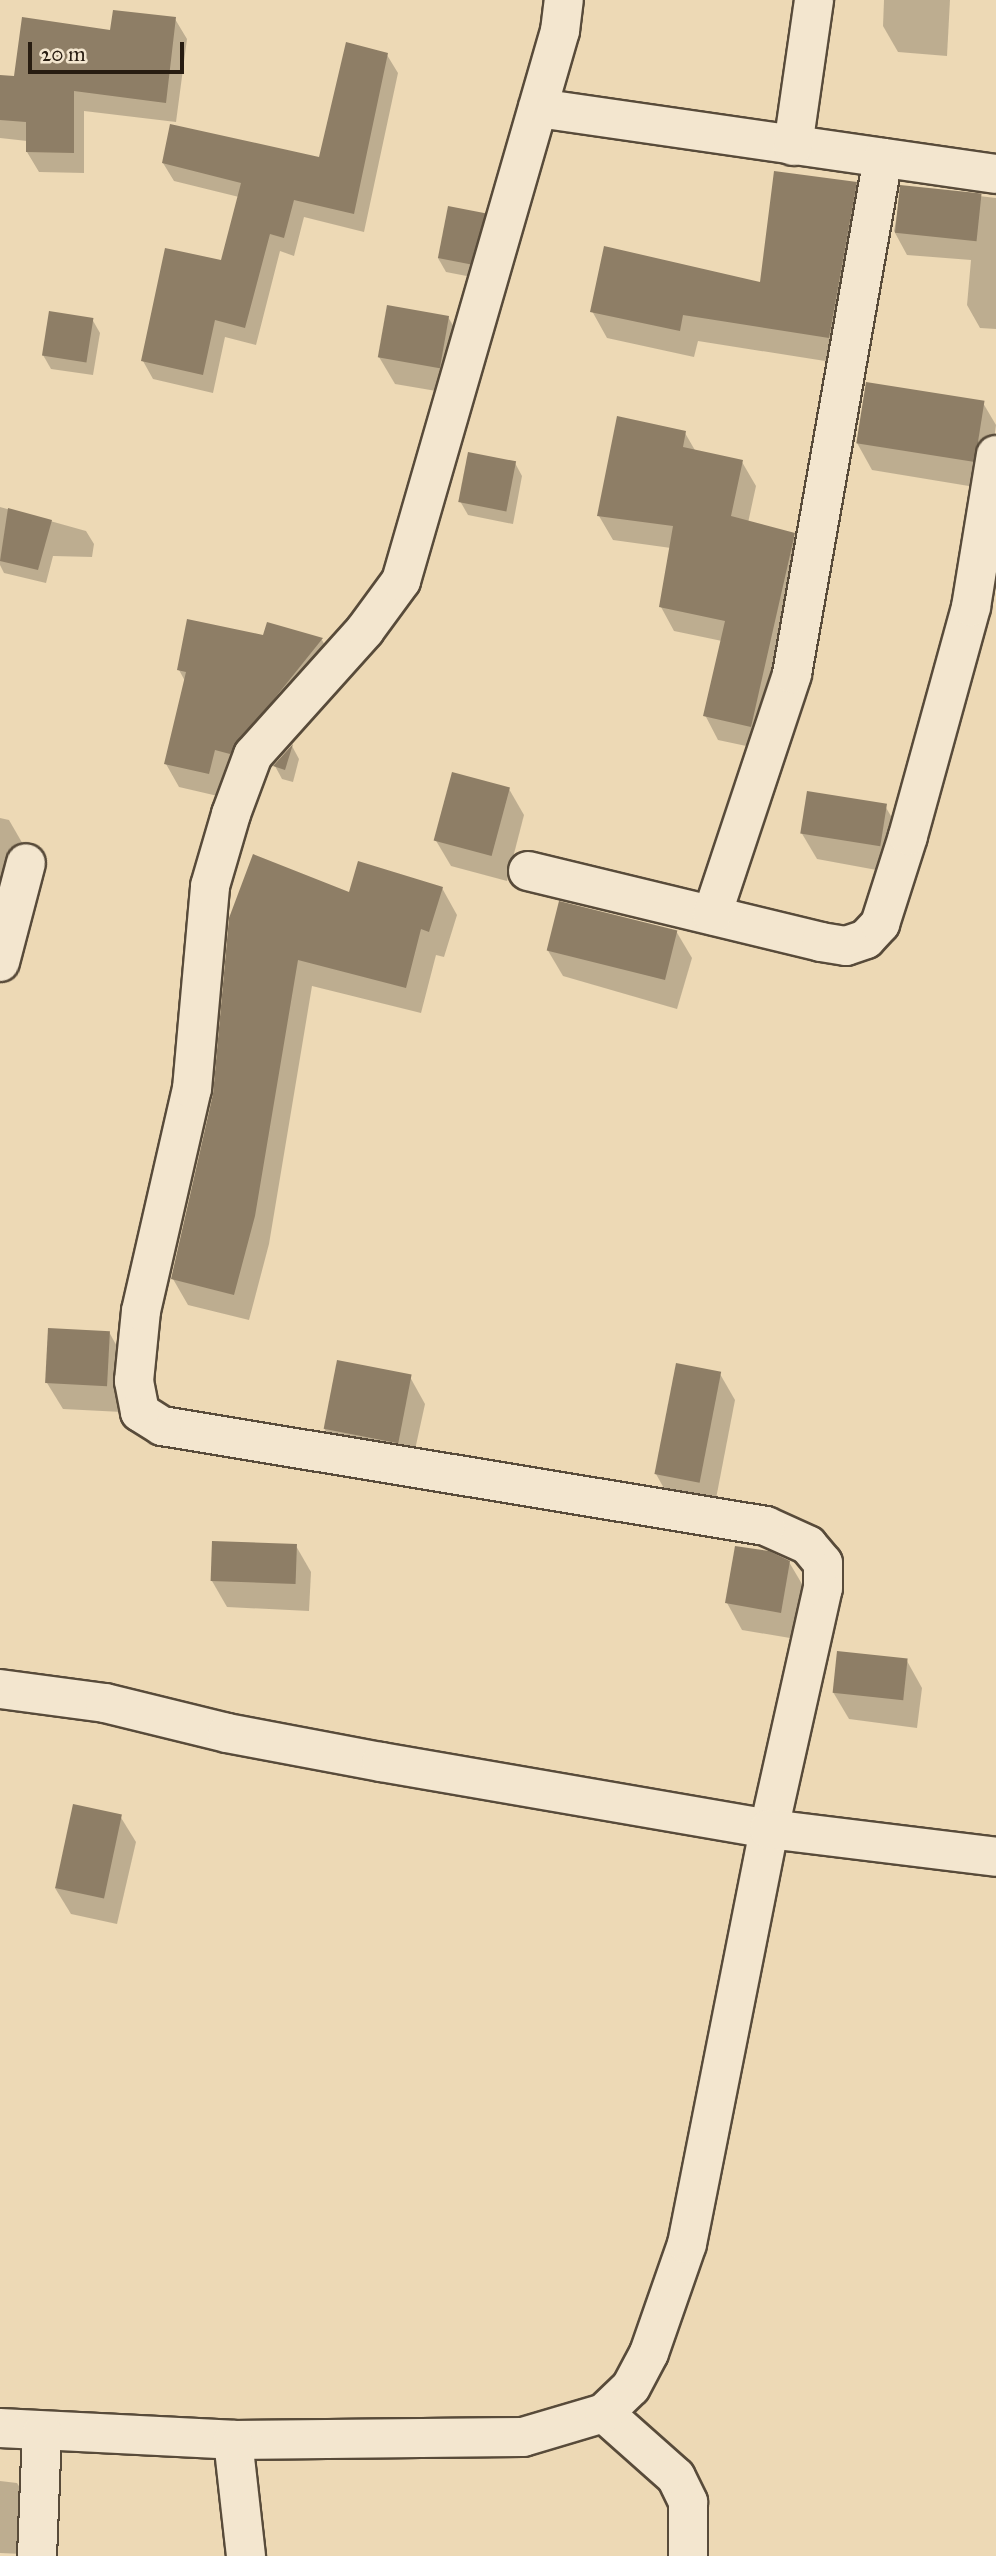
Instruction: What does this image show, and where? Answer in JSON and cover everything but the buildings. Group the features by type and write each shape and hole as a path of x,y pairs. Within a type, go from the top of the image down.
{"street":[{"path":"0,2428 233,2440 523,2437 604,2413 631,2387 649,2353 687,2244 769,1829 823,1588 823,1563 808,1545 766,1526 162,1426 140,1412 134,1381 141,1311 192,1089 210,886 231,814 253,755 365,630 401,581 538,108 564,0"},
{"path":"793,146 814,0"},
{"path":"538,108 996,173"},
{"path":"712,915 792,674 883,158"},
{"path":"528,871 846,946 866,939 880,924 971,607 996,455"},
{"path":"0,962 26,863"},
{"path":"0,1689 105,1703 291,1745 769,1829 996,1857"},
{"path":"604,2413 676,2477 688,2502 688,2556"},
{"path":"37,2556 42,2432"},
{"path":"233,2440 246,2556"}]}
